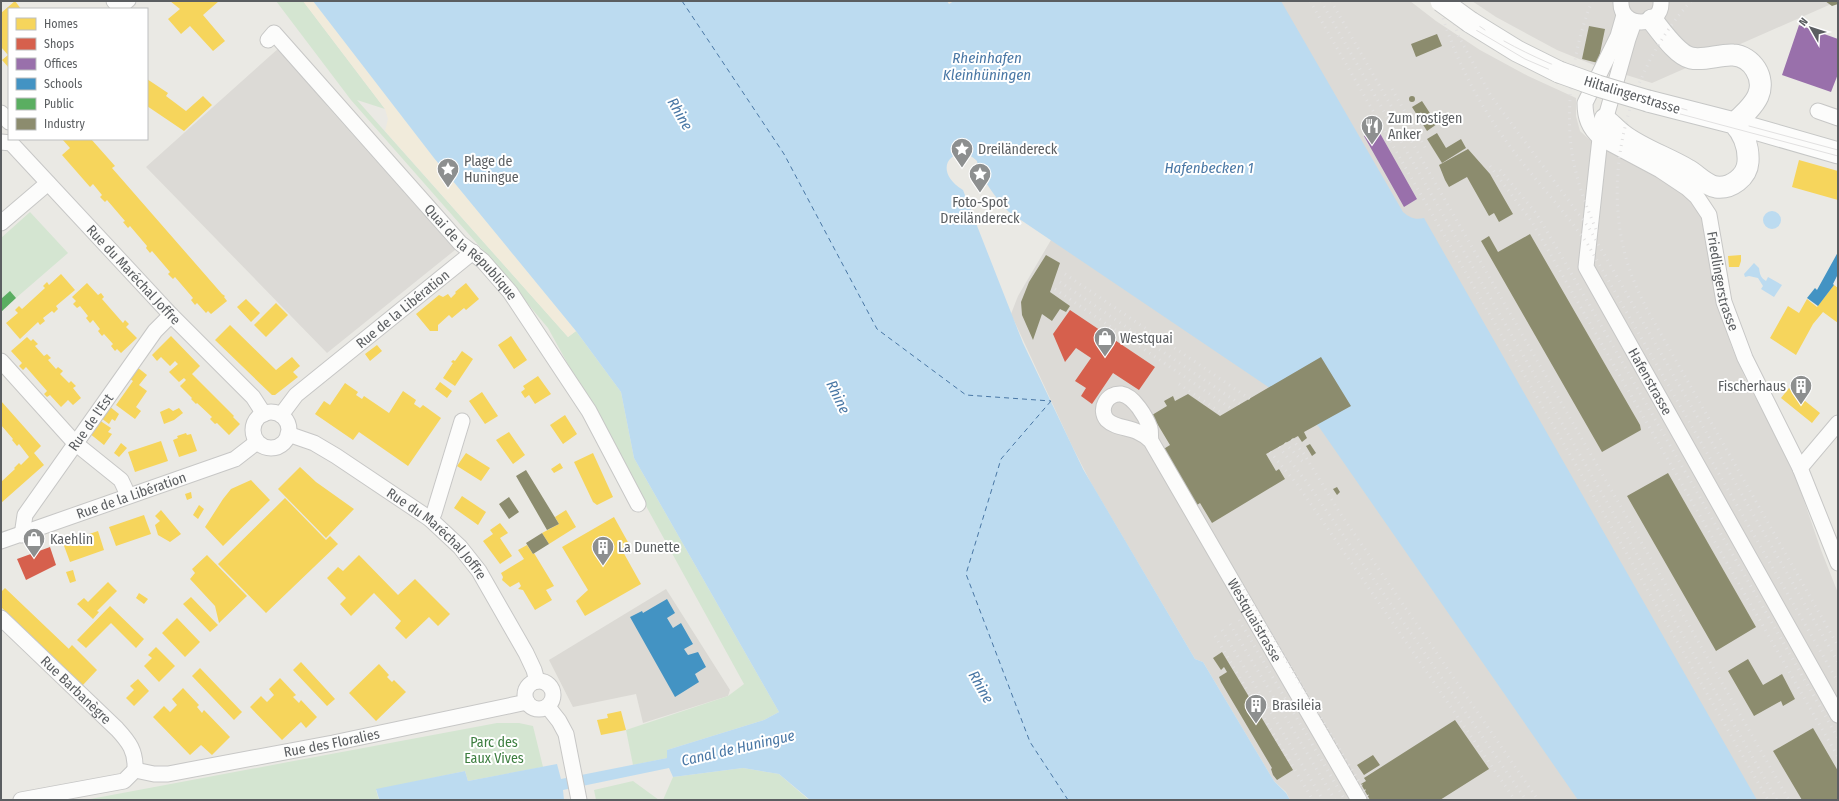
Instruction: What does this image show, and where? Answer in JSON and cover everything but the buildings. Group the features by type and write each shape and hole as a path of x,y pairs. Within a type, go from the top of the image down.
{"main road":[{"name":"Hiltalingerstrasse","path":"1441,1 1486,34 1559,72 1598,86 1648,101 1838,152"},
{"path":"1603,129 1624,136 1675,163 1708,184 1725,187 1739,179 1745,172 1748,164 1747,146 1739,129 1734,123 1752,104 1758,95 1761,84 1753,64 1744,58 1734,55 1691,58 1680,54 1633,14"}],"street":[{"path":"122,8 130,1"},
{"path":"1603,129 1592,131 1585,116 1585,104 1618,36 1633,14 1660,10 1661,1"},
{"name":"Hafenstrasse","path":"1633,14 1628,39 1603,129 1585,260 1587,271 1838,715"},
{"name":"Quai de la République","path":"268,40 274,33 460,244 473,252 483,261 510,292 596,424 638,504"},
{"path":"1818,111 1838,118"},
{"name":"Friedlingerstrasse","path":"1603,129 1687,188 1697,197 1709,215 1724,302 1745,358 1800,468 1838,563"},
{"name":"Rue du Maréchal Joffre","path":"8,141 170,316 253,397 264,414"},
{"path":"4,215 48,183"},
{"name":"Rue de la Libération","path":"281,415 296,395 473,252"},
{"name":"Rue de l'Est","path":"22,535 25,515 155,331 170,316"},
{"path":"1,361 75,443 121,480 128,495"},
{"path":"272,412 281,415 286,422 288,434 282,444 272,448 257,442 253,432 253,426 259,416 272,412"},
{"path":"430,519 434,513 462,421"},
{"path":"1800,468 1838,423"},
{"name":"Rue du Maréchal Joffre","path":"288,434 314,443 336,456 430,519 460,547 479,571 526,653 534,670 537,681"},
{"name":"Westquaistrasse","path":"1151,441 1359,800"},
{"name":"Rue de la Libération","path":"1,541 22,535 128,495 235,459 257,442"},
{"name":"Rue Barbanègre","path":"1,618 117,729 131,746 136,758 135,770"},
{"path":"537,681 545,682 551,687 554,694 552,702 548,707 540,710 532,708 527,702 525,696 527,689 531,684 537,681"},
{"name":"Rue des Floralies","path":"135,770 154,774 168,774 334,743 527,702"},
{"path":"548,707 559,721 566,734 579,800"},
{"path":"21,800 124,781 135,770"}],"shaded area":[{"path":"1219,1 1410,1 1436,21 1480,50 1528,76 1576,98 1576,116 1580,131 1591,141 1668,181 1693,201 1704,219 1722,315 1731,345 1745,378 1792,466 1821,550 1838,593 1838,800 1290,800 1286,792 1274,781 1203,662 1195,659 1091,483 1072,446 1011,314 1018,296 1051,240"},
{"path":"1472,1 1838,1 1652,83 1594,65 1557,50 1496,17"},
{"path":"280,47 328,107 455,250 327,353 146,167"},
{"path":"666,589 730,690 728,696 643,723 636,694 573,707 549,660"}],"green space":[{"path":"276,1 303,1 385,109 357,100 568,337 576,331 621,392 634,458 779,712 764,720 667,750 667,758 633,765 626,730 728,696 744,684 548,328 481,248 351,100"},
{"path":"30,212 68,253 16,298 1,299 1,238"},
{"name":"Parc des Eaux Vives","path":"497,723 519,723 533,726 543,767 468,781 465,771 376,790 379,800 85,800"},
{"path":"743,768 779,774 809,800 663,800 673,777"},
{"path":"633,781 659,800 596,800 594,790"}],"sand":[{"name":"Plage de Huningue","path":"303,1 313,1 434,158 576,331 568,337 385,131 388,119 385,109"}],"water":[{"path":"313,1 947,1 949,4 954,1 1281,1 1403,212 1413,218 1424,218 1757,800 1578,800 1319,427 1301,409 1009,212 985,181 978,167 977,161 969,156 961,154 949,160 947,166 948,173 953,182 963,190 1023,343 1083,469 1195,659 1203,662 1274,781 1286,793 1290,800 810,800 779,774 743,768 673,777 669,768 563,790 564,800 377,800 379,799 376,789 465,771 468,781 557,764 561,779 667,758 667,750 764,720 779,712 634,458 621,392 576,331 434,158"},
{"path":"1772,211 1776,212 1780,216 1780,224 1776,228 1772,229 1768,228 1764,224 1763,220 1764,216 1768,212"},
{"path":"1754,263 1759,268 1764,280 1766,281 1768,277 1782,285 1774,297 1761,289 1763,286 1758,278 1749,276 1745,277 1744,274"}],"ferry route":[{"path":"682,1 784,154 877,329 966,395 1051,401"},
{"path":"1051,401 1001,459 966,574 1030,742 1068,800"}],"tram line":[{"path":"1434,1 1459,20 1525,59 1592,88 1639,103 1838,156"},
{"path":"1443,1 1485,30"},
{"path":"1504,41 1548,63 1594,81 1687,110"},
{"path":"1749,126 1838,150"}],"railway":[{"path":"1310,1 1768,800"},
{"path":"1321,1 1777,800"},
{"path":"1331,1 1789,800"},
{"path":"1438,1 1450,39 1458,58 1486,112 1519,158 1587,243 1838,682"},
{"path":"1448,1 1458,35 1491,96 1589,228 1838,662"},
{"path":"1592,1 1585,19 1575,60 1570,103 1570,124 1571,145 1576,173 1584,199 1598,234"},
{"path":"1691,1 1671,26 1653,54 1639,84 1628,115 1621,148 1617,180 1618,213 1623,246 1634,281 1649,313 1838,646"},
{"path":"1392,89 1426,149"},
{"path":"1490,166 1532,222 1838,757"},
{"path":"1500,170 1536,213 1838,738"},
{"path":"1065,274 1250,399"},
{"path":"1060,282 1240,404"},
{"path":"1055,289 1232,409"},
{"path":"1179,384 1223,414"},
{"path":"1292,439 1304,454 1340,513 1538,800"},
{"path":"1285,443 1304,463"},
{"path":"1279,447 1306,481 1526,800"},
{"path":"1270,452 1297,484 1515,800"},
{"path":"1241,584 1370,800"},
{"path":"1239,620 1345,800"},
{"path":"1230,624 1335,800"},
{"path":"1222,630 1323,800"},
{"path":"1215,636 1313,800"}],"place":[{"name":"Zum rostigen Anker","path":"1372,146"},
{"name":"Dreiländereck","path":"962,168"},
{"name":"Plage de Huningue","path":"448,188"},
{"name":"Foto-Spot Dreiländereck","path":"980,194"},
{"name":"Westquai","path":"1105,358"},
{"name":"Fischerhaus","path":"1801,406"},
{"name":"Kaehlin","path":"34,558"},
{"name":"La Dunette","path":"603,566"},
{"name":"Brasileia","path":"1256,724"}],"water label":[{"name":"Rheinhafen Kleinhüningen","path":"987,66"},
{"name":"Rhine","path":"680,114"},
{"name":"Hafenbecken 1","path":"1209,168"},
{"name":"Rhine","path":"838,397"},
{"name":"Rhine","path":"981,687"},
{"name":"Canal de Huningue","path":"738,748"}]}
